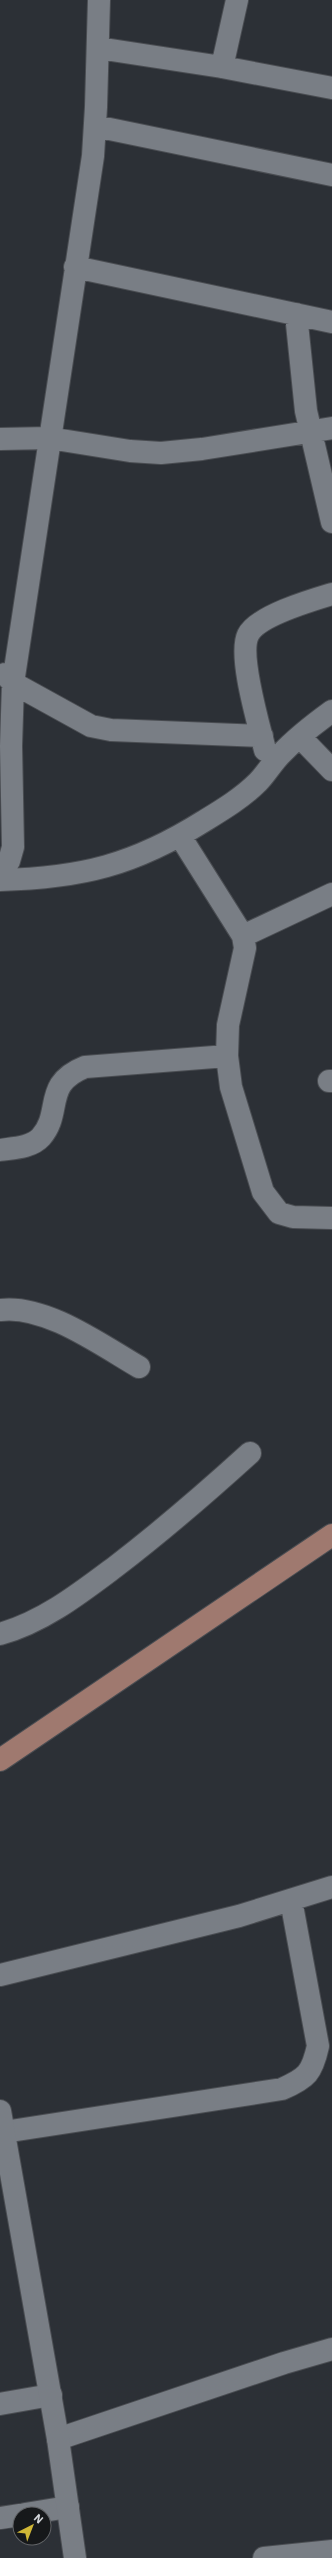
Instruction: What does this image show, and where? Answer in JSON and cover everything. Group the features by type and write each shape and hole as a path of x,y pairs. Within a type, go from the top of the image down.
{"main road":[{"path":"0,1760 332,1535"}],"street":[{"path":"0,874 9,861 13,847 11,746 7,676 50,438 92,156 95,126 99,0"},
{"path":"222,67 237,0"},
{"path":"98,48 222,67 332,88"},
{"path":"95,126 332,175"},
{"path":"75,267 332,322"},
{"path":"296,314 306,411 332,522"},
{"path":"0,439 50,438 130,451 161,453 202,449 310,430 332,428"},
{"path":"269,768 246,667 244,650 248,635 255,627 291,607 332,594"},
{"path":"7,676 91,726 111,730 262,736"},
{"path":"0,880 40,879 86,872 123,863 180,836 243,795 300,737 332,711"},
{"path":"300,737 332,770"},
{"path":"180,836 243,936 245,948 228,1025 227,1056 231,1088 263,1192 279,1213 293,1217 332,1218"},
{"path":"243,936 332,894"},
{"path":"0,1150 26,1147 41,1138 61,1083 70,1073 85,1067 227,1056"},
{"path":"0,1310 30,1311 56,1321 139,1367"},
{"path":"0,1634 53,1611 81,1593 172,1523 250,1453"},
{"path":"0,1975 239,1916 332,1887"},
{"path":"75,2558 51,2395 2,2121 282,2089 303,2080 314,2062 318,2046 291,1900"},
{"path":"58,2439 284,2363 332,2349"},
{"path":"0,2404 51,2395"},
{"path":"52,2510 68,2507"},
{"path":"0,2518 12,2516"},
{"path":"264,2558 332,2551"}]}
